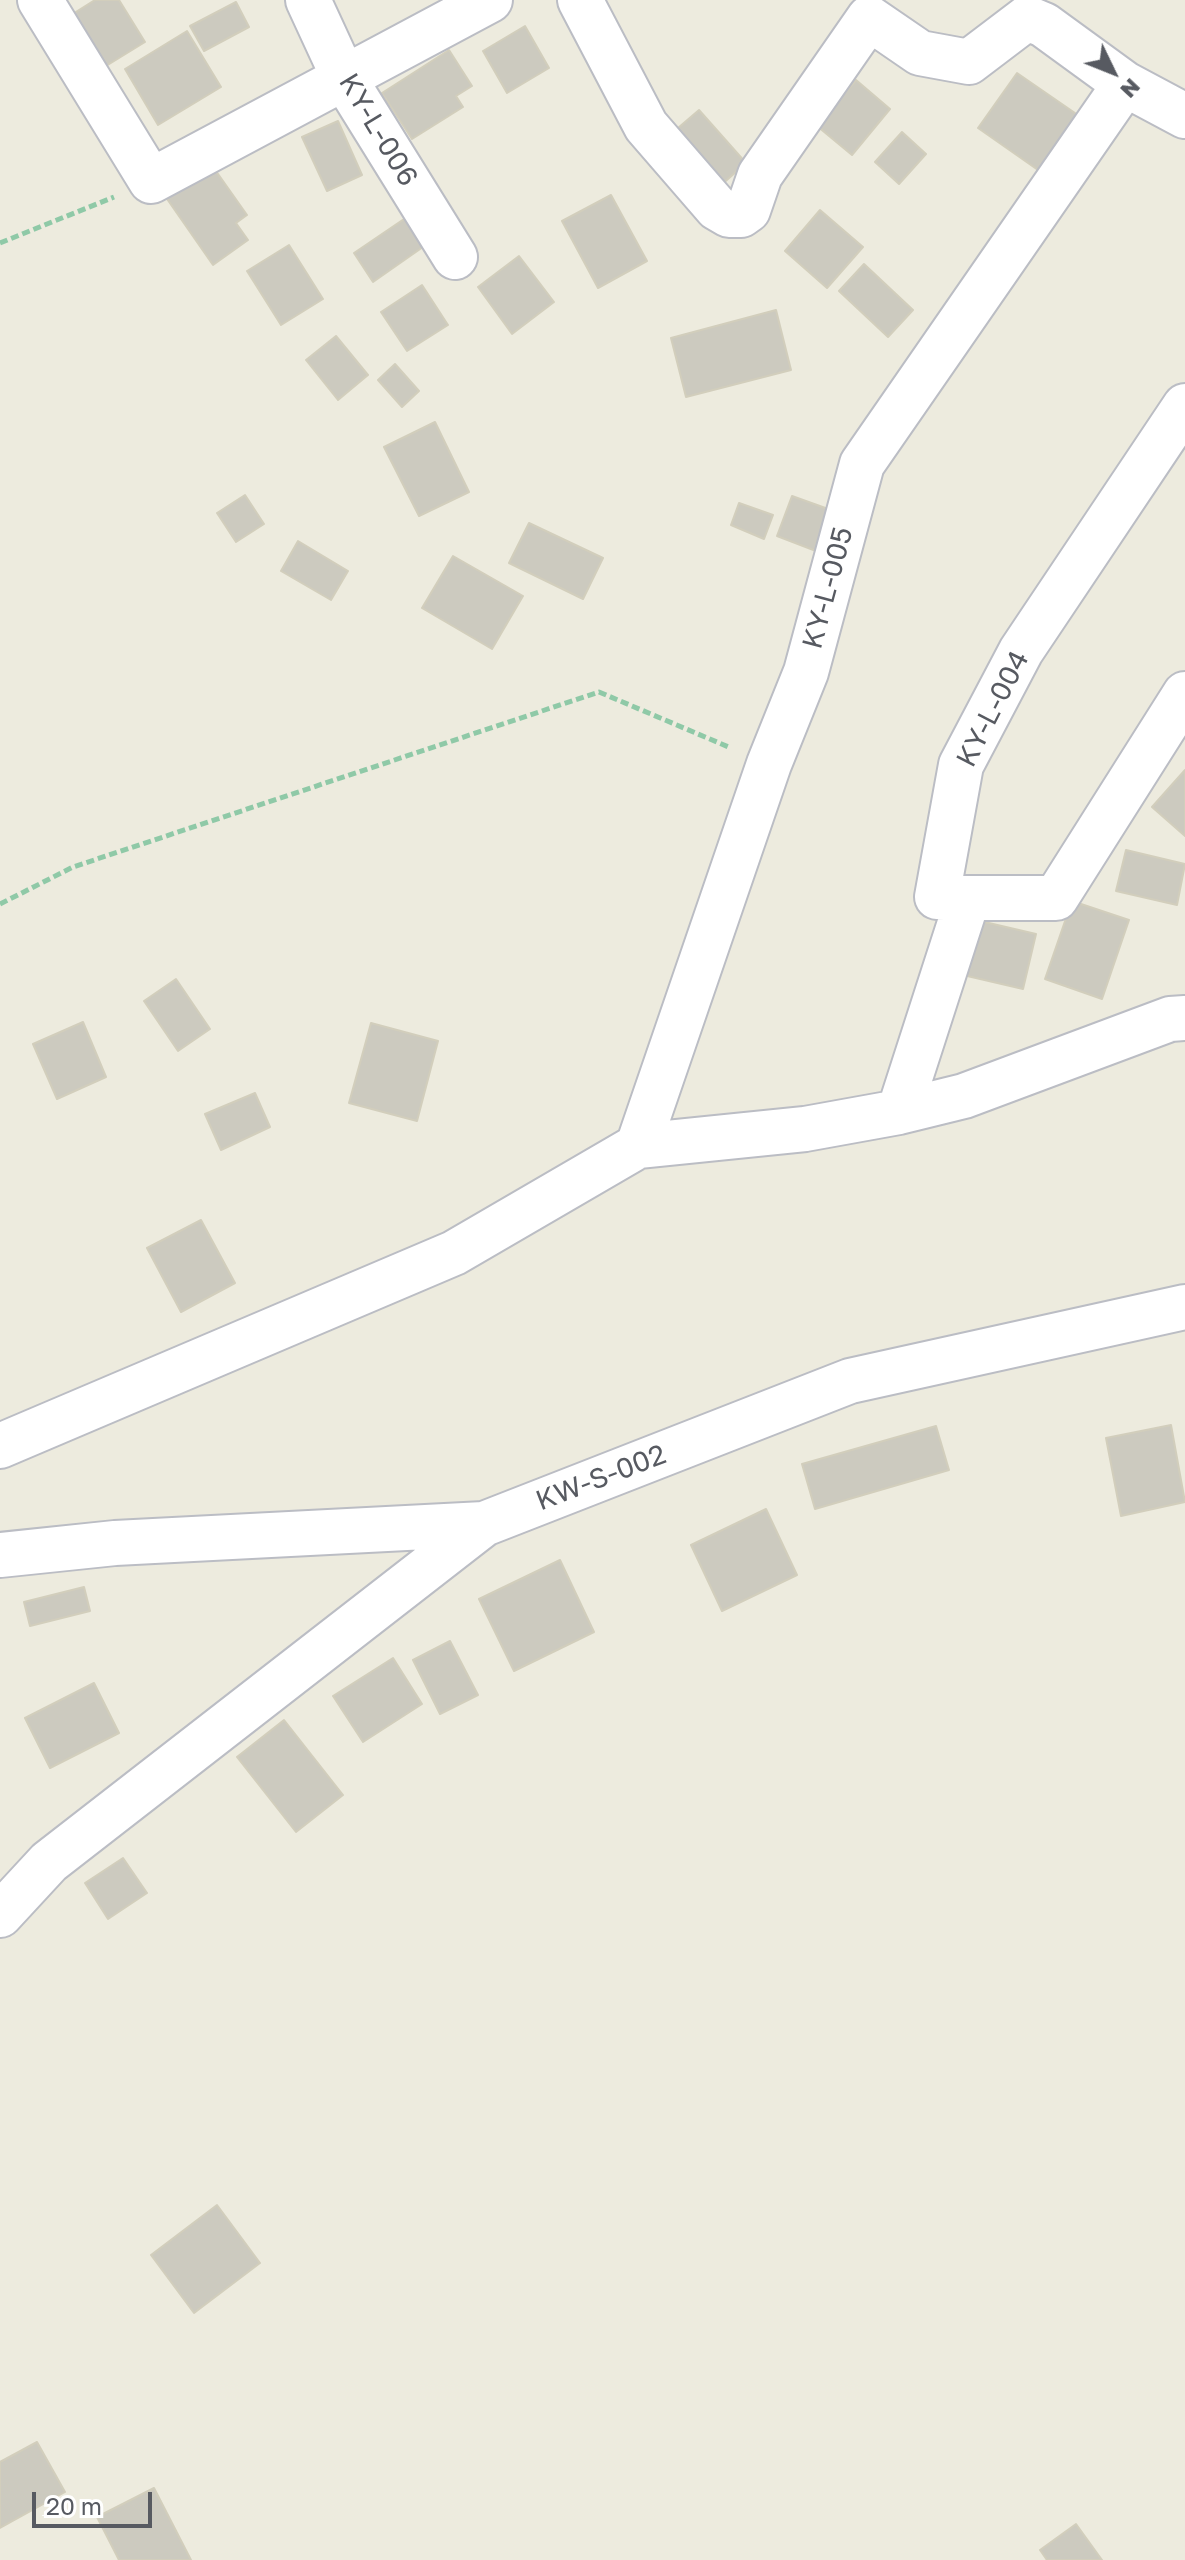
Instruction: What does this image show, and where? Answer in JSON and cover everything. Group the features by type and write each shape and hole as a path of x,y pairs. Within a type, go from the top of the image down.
{"street":[{"path":"40,0 151,181 490,0"},
{"name":"KY-L-006","path":"308,0 344,78 455,257"},
{"path":"580,0 646,126 717,208 729,215 741,215 748,210 760,175 869,18 920,53 969,62 1027,18 1044,25 1125,84 1185,116"},
{"name":"KY-L-005","path":"638,1146 769,764 806,672 862,464 1125,84"},
{"name":"KY-L-004","path":"968,898 937,897 961,765 1021,651 1185,406"},
{"path":"899,1112 968,898 1056,898 1185,694"},
{"path":"0,1446 454,1253 638,1146 805,1129 899,1112 964,1096 1170,1019 1185,1018"},
{"name":"KW-S-002","path":"0,1555 115,1543 484,1524 850,1381 1185,1307"},
{"path":"0,1915 49,1862 484,1524"}],"path":[{"path":"0,243 151,181"},
{"path":"0,904 73,867 599,692 769,764"}],"building":[{"path":"95,0 119,0 145,42 93,74 60,22"},
{"path":"236,2 249,27 204,51 190,26"},
{"path":"525,26 549,68 507,93 483,51"},
{"path":"187,31 221,87 158,125 125,69"},
{"path":"449,50 472,86 456,96 463,107 412,139 382,93"},
{"path":"1017,73 1088,122 1048,177 978,128"},
{"path":"856,80 890,109 852,155 817,126"},
{"path":"699,110 746,163 719,187 671,134"},
{"path":"338,121 362,175 327,191 302,137"},
{"path":"902,132 926,154 899,184 875,162"},
{"path":"211,164 247,215 236,223 248,240 213,265 165,196"},
{"path":"611,195 647,261 598,288 562,221"},
{"path":"820,210 863,247 827,288 785,251"},
{"path":"404,219 423,247 373,282 354,253"},
{"path":"289,245 323,299 281,325 247,271"},
{"path":"519,256 554,302 512,334 478,287"},
{"path":"864,264 913,310 888,337 839,291"},
{"path":"422,285 448,325 407,351 381,312"},
{"path":"776,310 791,370 686,397 671,338"},
{"path":"336,336 368,375 338,400 306,360"},
{"path":"395,364 419,391 402,407 378,380"},
{"path":"435,422 469,492 419,516 384,447"},
{"path":"245,495 264,524 236,542 217,513"},
{"path":"792,496 831,510 816,551 777,536"},
{"path":"739,503 773,515 764,539 731,525"},
{"path":"529,523 603,558 583,599 509,563"},
{"path":"298,541 348,571 331,600 281,571"},
{"path":"453,556 523,596 492,649 422,608"},
{"path":"1185,770 1185,836 1152,807"},
{"path":"1126,850 1185,864 1177,905 1116,891"},
{"path":"1072,901 1129,920 1102,999 1045,979"},
{"path":"976,920 1036,934 1023,989 963,975"},
{"path":"176,979 210,1029 178,1051 144,1001"},
{"path":"83,1022 106,1077 57,1099 33,1044"},
{"path":"371,1023 438,1041 417,1121 349,1103"},
{"path":"255,1093 270,1127 221,1150 205,1114"},
{"path":"201,1220 235,1283 181,1312 147,1248"},
{"path":"1171,1425 1185,1502 1121,1516 1106,1438"},
{"path":"936,1426 949,1470 815,1509 802,1464"},
{"path":"766,1509 797,1575 722,1611 691,1545"},
{"path":"560,1560 594,1632 514,1671 479,1599"},
{"path":"84,1587 90,1611 30,1626 24,1602"},
{"path":"450,1641 478,1695 440,1714 413,1660"},
{"path":"393,1658 422,1704 363,1742 333,1696"},
{"path":"94,1683 119,1733 50,1768 25,1718"},
{"path":"284,1720 343,1795 296,1832 237,1757"},
{"path":"123,1858 147,1893 108,1919 85,1883"},
{"path":"217,2205 260,2263 194,2313 151,2255"},
{"path":"37,2442 65,2492 0,2528 0,2462"},
{"path":"154,2488 191,2560 119,2560 97,2517"},
{"path":"1076,2524 1102,2560 1047,2560 1040,2550"}]}
